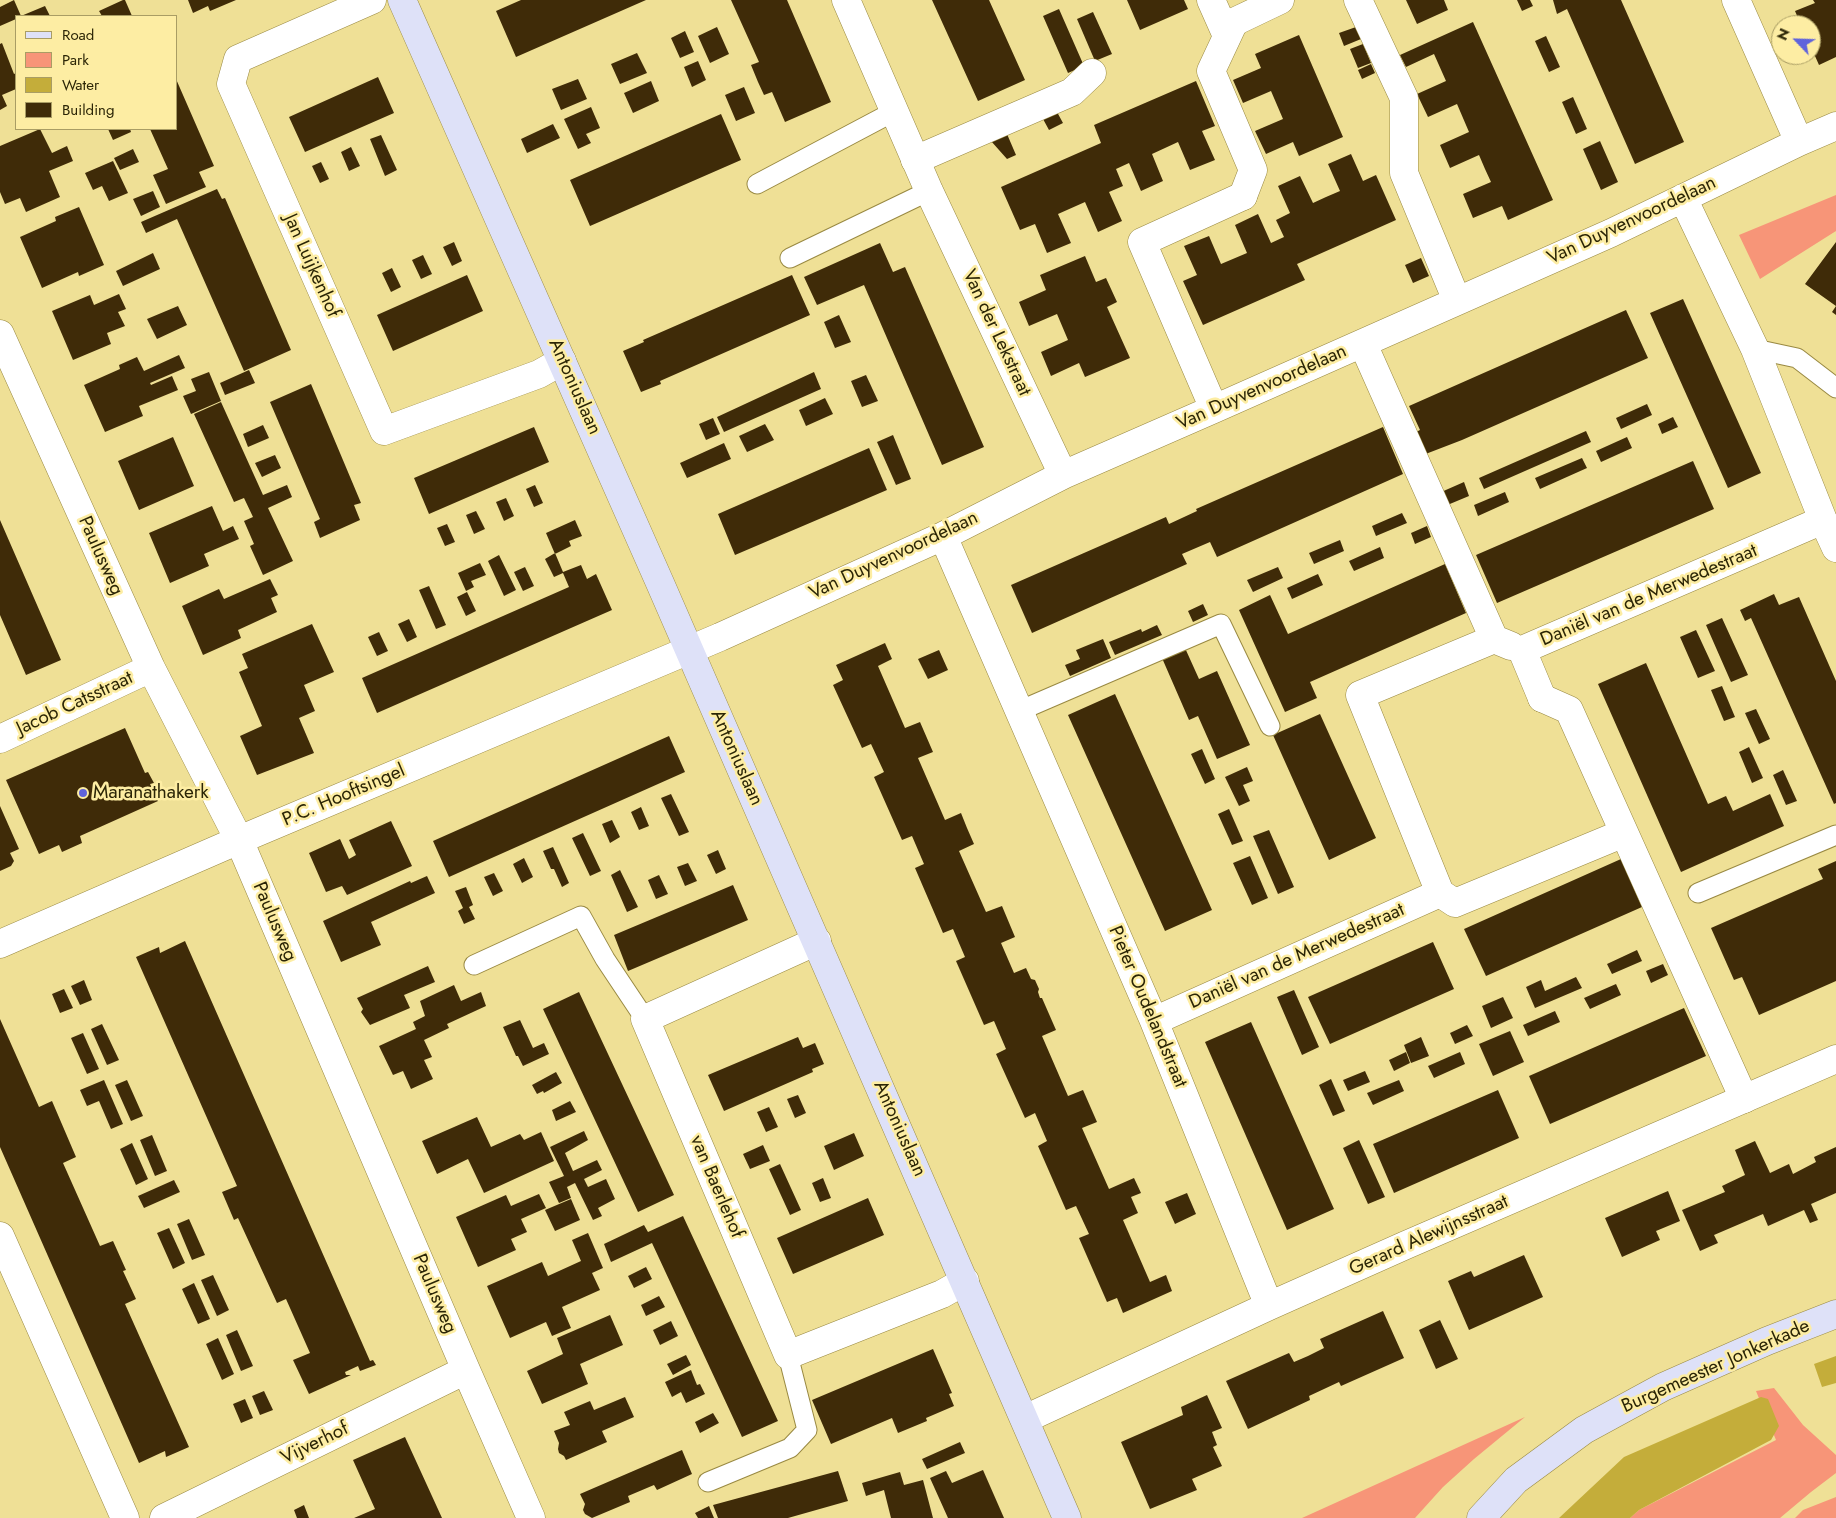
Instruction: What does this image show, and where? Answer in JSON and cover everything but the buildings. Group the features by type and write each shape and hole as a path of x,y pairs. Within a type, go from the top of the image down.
{"main road":[{"name":"Antoniuslaan","path":"402,0 817,941 1067,1518"},
{"name":"Burgemeester Jonkerkade","path":"1481,1518 1516,1480 1584,1430 1663,1387 1767,1341 1836,1314"}],"street":[{"name":"Jan Luijkenhof","path":"372,0 238,59 231,84 384,430 538,374 562,360"},
{"name":"Van der Lekstraat","path":"846,0 893,112 929,191 1063,475"},
{"path":"1212,0 1231,29"},
{"path":"1358,0 1404,98 1404,173 1457,301"},
{"path":"1736,0 1799,142"},
{"path":"1214,410 1142,242 1243,196 1253,170 1211,71 1231,29 1274,1"},
{"path":"915,160 1072,92 1092,73"},
{"name":"Van Duyvenvoordelaan","path":"689,650 943,536 1063,475 1214,410 1611,233 1836,126"},
{"path":"1683,198 1830,516 1836,548"},
{"name":"Paulusweg","path":"0,334 150,668 240,840 531,1518"},
{"path":"1363,344 1494,639"},
{"name":"Daniël van de Merwedestraat","path":"1624,833 1569,710 1542,698 1522,650 1830,516"},
{"name":"Pieter Oudelandstraat","path":"943,536 1154,1021 1269,1306"},
{"path":"1522,650 1494,639 1360,695 1440,893 1456,903 1624,833 1744,1099"},
{"name":"P.C. Hooftsingel","path":"0,944 689,650"},
{"name":"Jacob Catsstraat","path":"0,739 150,668"},
{"name":"Daniël van de Merwedestraat","path":"1154,1021 1440,893"},
{"path":"645,1019 817,941"},
{"name":"van Baerlehof","path":"645,1019 788,1355"},
{"name":"Gerard Alewijnsstraat","path":"1025,1420 1269,1306 1415,1241 1836,1059"},
{"path":"0,1236 125,1518"},
{"path":"788,1355 942,1294 965,1282"},
{"name":"Vijverhof","path":"164,1518 466,1370"}],"lane":[{"path":"757,184 893,112"},
{"path":"790,258 929,191"},
{"path":"1754,349 1797,358 1836,388"},
{"path":"1019,711 1221,624 1270,726"},
{"path":"1698,892 1836,835"},
{"name":"van Baerlehof","path":"474,965 581,916 605,958 645,1019"},
{"name":"van Baerlehof","path":"708,1482 790,1448 807,1430 788,1355"}],"green space":[{"path":"1836,195 1836,231 1760,279 1739,235"},
{"path":"1774,1388 1803,1425 1836,1455 1836,1473 1780,1518 1630,1518 1639,1510 1776,1440 1756,1391"},
{"path":"1525,1417 1443,1487 1415,1518 1302,1518"},
{"path":"1836,1497 1836,1518 1795,1518 1803,1510"}],"water":[{"path":"1836,1356 1836,1383 1822,1387 1814,1364"},
{"path":"1761,1397 1768,1399 1779,1426 1771,1440 1639,1510 1630,1518 1559,1518 1624,1457"}],"place":[{"name":"Maranathakerk","path":"83,793"}]}
